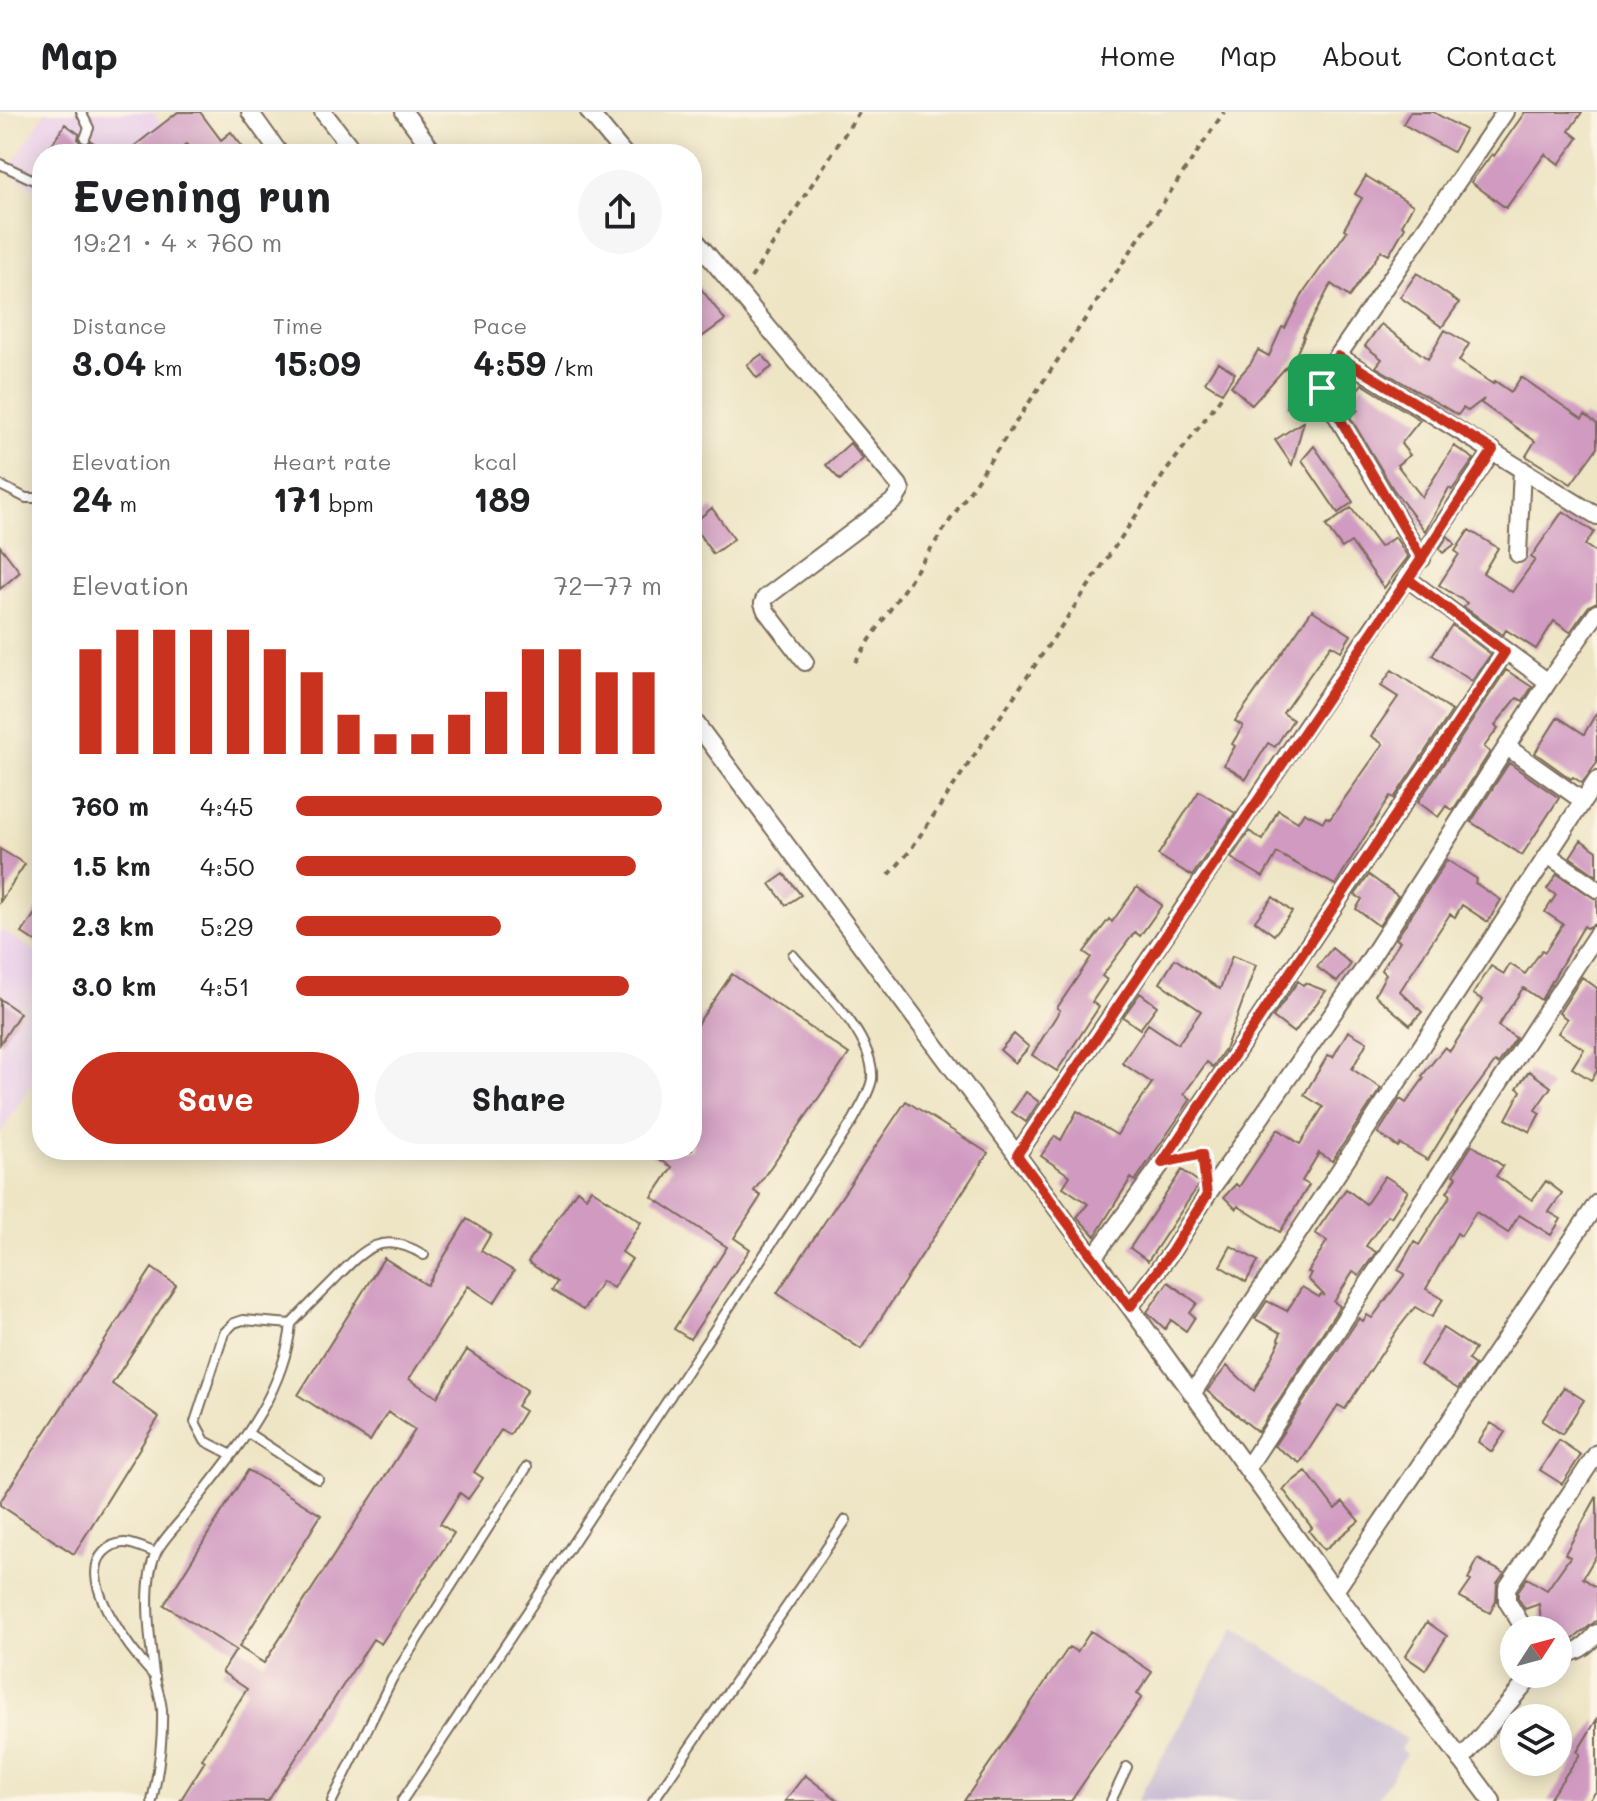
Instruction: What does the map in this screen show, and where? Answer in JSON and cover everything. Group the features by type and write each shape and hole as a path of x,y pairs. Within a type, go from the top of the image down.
{"street":[{"path":"250,112 273,144"},
{"path":"323,112 348,144"},
{"path":"404,112 428,144"},
{"path":"589,112 616,144"},
{"path":"1422,559 1322,388 1322,379 1505,112"},
{"path":"702,248 901,490 895,500 765,598 766,611 805,662"},
{"path":"1338,356 1597,516"},
{"path":"1017,1155 1493,450"},
{"path":"1518,554 1522,469"},
{"path":"1408,579 1548,682"},
{"path":"1130,1307 1172,1251 1207,1195 1363,970 1548,682 1597,613"},
{"path":"1093,1258 1162,1163 1505,652"},
{"path":"702,731 1492,1801"},
{"path":"1507,747 1583,801"},
{"path":"1192,1394 1597,780"},
{"path":"1548,855 1597,889"},
{"path":"1247,1468 1597,934"},
{"path":"1335,1591 1597,1203"},
{"path":"1516,1616 1507,1601 1507,1588 1597,1453"},
{"path":"1572,1653 1587,1645 1597,1633"},
{"path":"1461,1760 1521,1688"}],"lane":[{"path":"81,112 89,128 85,138"},
{"path":"0,164 32,179"},
{"path":"0,485 32,498"},
{"path":"402,1801 854,1119 872,1082 871,1057 853,1026 793,955"},
{"path":"152,1801 161,1761 162,1707 155,1677 148,1605 156,1553 248,1433 274,1389 287,1353 291,1324 363,1251 385,1242 397,1243 424,1255"},
{"path":"232,1455 205,1441 195,1422 224,1333 234,1323 243,1320 291,1324"},
{"path":"248,1433 318,1479"},
{"path":"332,1801 392,1679 527,1467"},
{"path":"653,1801 846,1520"},
{"path":"155,1677 134,1654 112,1621 95,1573 99,1557 111,1545 127,1541 156,1553"},
{"path":"1111,1801 1127,1767"}],"path":[{"path":"740,294 859,112"},
{"path":"855,662 1224,112"},
{"path":"889,875 917,840 1164,474 1222,396"},
{"path":"1162,1163 1202,1154 1207,1195"}],"shaded area":[{"path":"46,112 152,112 178,144 32,144 32,187 7,172"},
{"path":"0,929 32,950 32,1084 0,1134"},
{"path":"1234,1629 1406,1739 1400,1750 1406,1754 1376,1801 1137,1801"}],"building":[{"path":"178,112 200,112 221,140 231,132 240,144 186,144 137,144"},
{"path":"1410,112 1433,112 1465,130 1453,152 1403,124"},
{"path":"1525,112 1582,112 1569,131 1578,138 1559,164 1545,154 1506,208 1471,182"},
{"path":"65,124 79,134 78,140 82,144 52,144"},
{"path":"1366,176 1413,205 1402,225 1405,227 1389,255 1381,251 1349,297 1331,284 1295,357 1252,405 1231,386 1258,350 1269,356 1282,327 1285,328 1304,292 1347,231 1344,229 1362,198 1355,194"},
{"path":"1417,273 1459,303 1442,327 1400,297"},
{"path":"702,290 725,320 702,337"},
{"path":"1381,324 1428,359 1445,330 1469,344 1459,361 1493,384 1495,381 1511,392 1521,377 1582,419 1585,415 1597,424 1597,448 1571,484 1526,456 1535,441 1481,403 1484,399 1468,411 1463,408 1458,415 1376,367 1382,359 1365,346"},
{"path":"762,354 772,367 757,378 747,365"},
{"path":"1218,362 1235,373 1222,393 1205,382"},
{"path":"1294,380 1311,385 1306,413 1287,407"},
{"path":"1362,384 1420,420 1401,444 1410,455 1397,465 1422,497 1454,446 1474,459 1452,490 1449,488 1425,531 1393,489 1350,417 1358,410 1348,402"},
{"path":"1304,421 1292,465 1275,440"},
{"path":"850,443 863,459 840,480 826,465"},
{"path":"1314,446 1353,502 1338,513 1302,460"},
{"path":"712,508 734,539 713,554 702,538 702,516"},
{"path":"1351,508 1380,547 1395,537 1408,557 1384,588 1351,542 1342,548 1326,526"},
{"path":"1563,511 1594,532 1585,545 1597,553 1597,602 1589,606 1570,632 1554,621 1536,649 1506,630 1503,635 1464,607 1467,603 1439,585 1459,554 1455,551 1469,530 1498,548 1483,573 1512,592 1535,560 1531,557"},
{"path":"1448,536 1455,544 1443,553 1439,549"},
{"path":"0,546 20,572 0,589"},
{"path":"1312,610 1351,635 1341,651 1331,645 1283,713 1293,720 1275,747 1268,743 1246,779 1224,765 1243,726 1235,721"},
{"path":"1452,625 1491,654 1472,681 1432,655"},
{"path":"1392,670 1452,711 1394,798 1390,796 1335,885 1277,853 1263,877 1231,858 1249,831 1263,840 1278,810 1298,822 1304,812 1323,822 1326,817 1330,819 1383,744 1371,736 1398,697 1381,686"},
{"path":"1506,670 1532,687 1523,701 1517,698 1495,725 1498,728 1484,747 1490,752 1453,810 1446,806 1438,817 1418,802"},
{"path":"1597,712 1597,763 1582,783 1573,777 1571,779 1535,753 1558,717 1584,734"},
{"path":"1509,763 1559,798 1522,855 1471,822"},
{"path":"1199,791 1235,813 1192,876 1158,855"},
{"path":"1581,840 1597,851 1597,876 1570,857"},
{"path":"0,849 25,864 0,902"},
{"path":"1447,860 1477,879 1475,883 1501,900 1488,922 1462,905 1455,917 1450,914 1400,991 1422,1012 1410,1025 1375,995 1386,974 1381,970 1400,941 1396,939"},
{"path":"784,874 801,895 786,905 770,884"},
{"path":"1557,874 1597,900 1597,923 1587,928 1584,926 1541,1000 1523,988 1498,1026 1516,1038 1457,1113 1428,1160 1400,1144 1398,1147 1378,1133 1400,1099 1406,1103 1445,1047 1450,1051 1483,1000 1473,994 1491,966 1504,974 1510,964 1525,974 1542,950 1545,952 1563,924 1545,912 1556,895 1547,889"},
{"path":"1369,875 1398,896 1379,926 1356,909 1362,899 1355,895"},
{"path":"1137,887 1162,905 1140,936 1135,932 1102,976 1107,980 1092,1002 1099,1007 1057,1071 1032,1055 1060,1010 1057,1008 1091,957 1084,952 1109,919 1112,922"},
{"path":"1273,897 1292,912 1274,935 1255,921"},
{"path":"32,918 32,940 22,933"},
{"path":"1332,948 1351,964 1337,982 1317,967"},
{"path":"1232,956 1256,965 1226,1047 1213,1067 1207,1062 1184,1094 1191,1099 1135,1181 1131,1178 1095,1236 1077,1217 1088,1204 1063,1187 1070,1176 1041,1156 1055,1136 1061,1140 1077,1111 1117,1135 1152,1083 1122,1063 1148,1024 1178,1044 1201,1011 1160,983 1175,959 1220,989"},
{"path":"732,974 849,1054 754,1191 761,1196 734,1238 750,1249 690,1339 674,1329 727,1247 652,1197 672,1167 660,1160 702,1160 702,1018"},
{"path":"1582,977 1597,988 1597,1071 1591,1080 1572,1068 1584,1049 1558,1033 1567,1019 1559,1013"},
{"path":"1298,981 1326,991 1294,1033 1273,1017"},
{"path":"1140,993 1157,1006 1140,1029 1123,1017"},
{"path":"0,999 20,1013 0,1044"},
{"path":"1348,1031 1367,1042 1352,1069 1381,1088 1332,1161 1319,1153 1302,1181 1309,1185 1280,1232 1238,1206 1236,1209 1224,1197 1236,1184 1239,1187 1278,1129 1300,1144 1323,1107 1304,1095 1328,1055 1333,1057"},
{"path":"1014,1034 1029,1047 1015,1063 1000,1050"},
{"path":"1529,1071 1551,1087 1535,1110 1540,1113 1530,1132 1506,1119 1521,1091 1517,1088"},
{"path":"1026,1092 1039,1102 1026,1122 1012,1112"},
{"path":"906,1101 988,1153 861,1349 777,1293"},
{"path":"1472,1145 1503,1166 1496,1176 1532,1200 1546,1181 1562,1193 1549,1212 1561,1219 1551,1235 1519,1215 1508,1233 1476,1212 1461,1236 1457,1233 1426,1289 1443,1299 1432,1317 1415,1307 1345,1409 1338,1405 1300,1463 1274,1446 1359,1318 1363,1321 1367,1315 1372,1318 1405,1274 1398,1270 1414,1242 1419,1245 1451,1195 1447,1192 1457,1177 1453,1175"},
{"path":"1182,1170 1200,1183 1148,1261 1130,1248"},
{"path":"1385,1176 1408,1191 1366,1246 1376,1252 1359,1276 1353,1272 1334,1302 1340,1306 1258,1432 1207,1391 1227,1366 1254,1391 1280,1341 1281,1333 1255,1319 1267,1301 1287,1311 1302,1287 1319,1297 1322,1294 1325,1296 1308,1279 1311,1273 1308,1272 1327,1241 1315,1233 1346,1189 1366,1204"},
{"path":"591,1189 641,1222 622,1252 632,1259 613,1288 602,1281 583,1310 552,1290 557,1282 528,1262 577,1190 586,1197"},
{"path":"467,1219 491,1234 481,1251 514,1271 494,1303 468,1286 409,1379 437,1397 467,1350 527,1390 517,1406 525,1411 510,1435 501,1430 474,1472 483,1478 468,1499 460,1493 440,1524 454,1533 381,1644 373,1639 268,1801 180,1801 205,1761 202,1759 247,1689 222,1672 236,1650 164,1605 248,1470 321,1515 239,1647 264,1663 415,1430 388,1412 370,1441 298,1395 384,1258 427,1285"},
{"path":"1231,1246 1258,1261 1246,1282 1220,1266"},
{"path":"152,1268 176,1285 112,1384 159,1417 74,1554 0,1505 0,1502"},
{"path":"1168,1282 1197,1303 1190,1313 1195,1317 1186,1331 1171,1320 1165,1329 1147,1312"},
{"path":"1443,1328 1475,1349 1468,1360 1475,1365 1458,1389 1420,1365"},
{"path":"1564,1387 1584,1400 1562,1434 1542,1421"},
{"path":"1491,1423 1505,1432 1492,1452 1478,1442"},
{"path":"1559,1440 1581,1455 1562,1484 1540,1470"},
{"path":"1306,1471 1335,1509 1343,1502 1359,1521 1324,1550 1283,1489"},
{"path":"1597,1496 1597,1554 1583,1578 1597,1588 1597,1620 1572,1640 1572,1616 1540,1616 1539,1604 1525,1609 1518,1598 1518,1591 1527,1578 1547,1590 1570,1557 1565,1554"},
{"path":"1478,1559 1504,1573 1497,1583 1496,1601 1490,1613 1460,1597 1471,1581 1468,1579"},
{"path":"1427,1622 1447,1636 1425,1670 1405,1656"},
{"path":"1091,1631 1152,1672 1137,1694 1142,1697 1071,1801 964,1801 1069,1647 1077,1652"},
{"path":"1597,1719 1597,1790 1589,1801 1548,1801 1565,1776 1572,1776 1572,1766 1580,1754 1577,1752"},
{"path":"805,1775 839,1801 785,1801"}],"route":[{"path":"1322,388 1322,379 1338,356 1493,450 1422,559 1408,579 1505,652 1162,1163 1202,1154 1207,1195 1172,1251 1130,1307 1017,1155 1408,579 1422,559 1322,388"}]}
